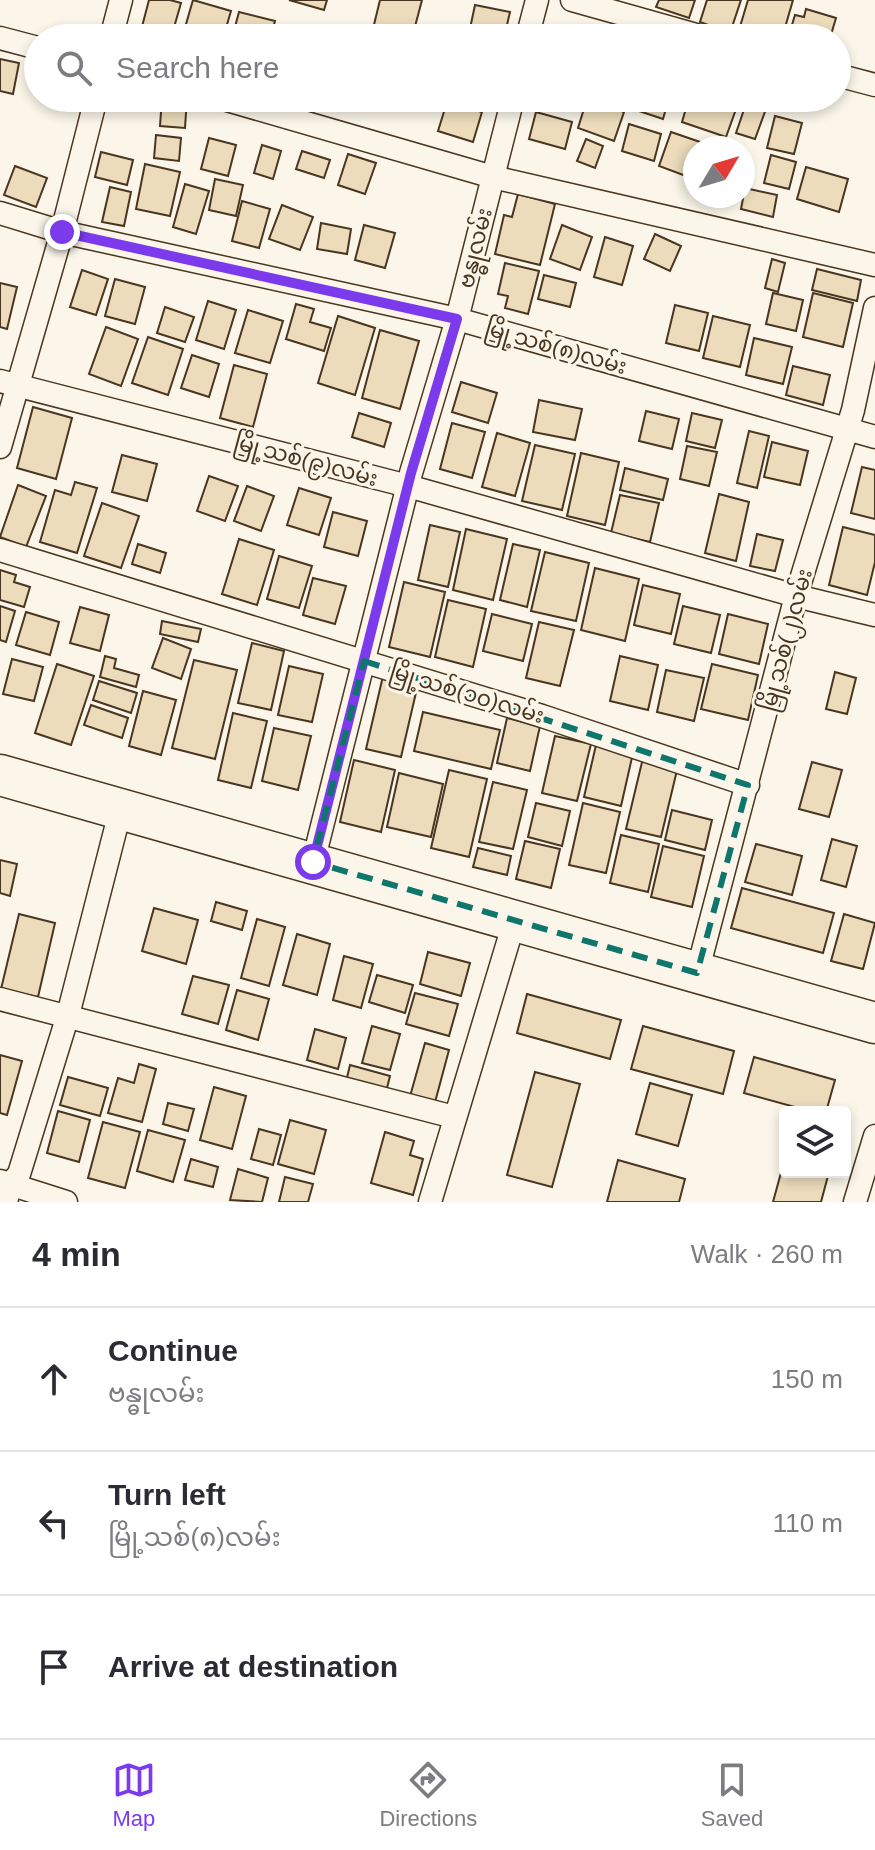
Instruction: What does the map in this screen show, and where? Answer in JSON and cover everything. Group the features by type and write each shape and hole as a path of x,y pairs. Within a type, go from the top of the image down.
{"highway":[{"path":"0,775 875,1023"}],"street":[{"path":"115,24 121,0"},
{"path":"531,24 537,0"},
{"path":"572,0 657,24"},
{"path":"0,38 24,44"},
{"path":"851,79 875,85"},
{"path":"0,447 9,383 62,232 92,112"},
{"path":"268,112 493,177 875,265"},
{"name":"ဗန္ဓုလမ်း","path":"313,862 408,486 457,319 509,112"},
{"name":"မြို့သစ်(၈)လမ်း","path":"0,213 62,232 457,319 875,437"},
{"name":"မြို့သစ်(၂)လမ်း","path":"697,973 796,596 846,430 875,308"},
{"name":"မြို့သစ်(၉)လမ်း","path":"9,383 408,486 796,596 875,615"},
{"name":"မြို့သစ်(၁၀)လမ်း","path":"0,550 542,716 748,785"},
{"path":"66,1202 6,1189 19,1174 68,1015 121,808"},
{"path":"430,1202 515,919"},
{"path":"0,999 454,1117"},
{"path":"855,1202 875,1136"}],"highlighted area":[{"path":"364,661 748,785 697,973 313,862"}],"building":[{"path":"149,0 181,3 175,24 143,24"},
{"path":"193,0 231,11 227,24 186,24"},
{"path":"289,0 327,0 324,10"},
{"path":"380,0 422,0 416,24 374,24"},
{"path":"659,0 695,0 689,18 656,7"},
{"path":"707,0 741,0 733,24 700,22"},
{"path":"748,0 793,0 786,24 741,24"},
{"path":"475,5 510,12 507,24 471,24"},
{"path":"806,9 836,18 834,24 792,24 795,15 804,17"},
{"path":"239,12 275,21 274,24 236,24"},
{"path":"0,59 19,63 13,94 0,91"},
{"path":"161,112 186,112 185,128 160,126"},
{"path":"444,112 482,112 473,142 438,131"},
{"path":"536,112 572,122 565,149 529,139"},
{"path":"583,112 624,112 614,141 578,128"},
{"path":"642,112 665,112 663,119"},
{"path":"685,112 735,112 726,136 682,122"},
{"path":"743,112 765,112 755,139 755,136 736,133"},
{"path":"775,116 802,123 794,154 767,148"},
{"path":"629,124 661,134 654,161 622,151"},
{"path":"671,132 683,136 683,175 659,166"},
{"path":"156,135 181,138 179,161 154,158"},
{"path":"209,138 236,145 228,176 201,169"},
{"path":"586,139 603,146 595,168 577,161"},
{"path":"262,145 281,151 273,179 254,173"},
{"path":"302,151 330,160 324,178 296,169"},
{"path":"101,152 133,160 127,185 95,177"},
{"path":"348,154 376,163 365,194 338,185"},
{"path":"771,155 796,162 789,189 764,183"},
{"path":"145,164 180,172 170,216 136,209"},
{"path":"15,166 47,178 36,207 4,195"},
{"path":"806,167 848,179 839,212 797,199"},
{"path":"215,179 243,185 236,216 209,210"},
{"path":"185,184 209,191 196,234 173,227"},
{"path":"110,187 131,192 124,226 102,222"},
{"path":"755,190 777,195 773,217 741,209 755,208"},
{"path":"518,194 555,204 540,265 495,254 504,215 512,217"},
{"path":"242,201 270,209 259,248 232,241"},
{"path":"282,205 313,217 300,250 269,239"},
{"path":"321,223 351,229 347,254 317,249"},
{"path":"364,225 395,233 385,268 355,260"},
{"path":"562,225 592,237 580,270 550,259"},
{"path":"655,234 681,246 670,271 644,259"},
{"path":"605,237 633,246 622,285 594,277"},
{"path":"772,259 785,263 778,292 765,288"},
{"path":"505,263 539,271 528,314 505,308 508,296 498,294"},
{"path":"817,269 861,280 857,301 812,290"},
{"path":"82,270 108,279 96,315 70,307"},
{"path":"544,275 576,283 570,307 538,299"},
{"path":"115,279 145,287 135,324 105,316"},
{"path":"0,283 17,287 7,329 0,327"},
{"path":"773,293 803,300 796,331 766,324"},
{"path":"813,293 853,303 843,347 803,337"},
{"path":"208,301 236,310 224,349 196,340"},
{"path":"296,304 314,309 310,322 331,328 324,351 286,339"},
{"path":"675,305 708,313 699,351 666,343"},
{"path":"165,307 194,317 185,342 157,333"},
{"path":"248,310 283,321 270,363 235,353"},
{"path":"338,316 375,328 355,395 318,383"},
{"path":"713,316 750,325 740,367 703,358"},
{"path":"106,327 138,339 121,386 89,374"},
{"path":"380,330 419,341 400,409 362,398"},
{"path":"148,337 183,349 168,395 132,383"},
{"path":"754,338 792,347 783,384 746,375"},
{"path":"192,355 219,364 209,397 181,388"},
{"path":"234,365 267,374 253,427 220,418"},
{"path":"793,366 830,375 823,405 786,395"},
{"path":"461,382 497,393 488,423 452,412"},
{"path":"539,400 582,409 575,440 533,432"},
{"path":"33,407 72,418 56,479 17,468"},
{"path":"646,411 679,419 672,449 639,441"},
{"path":"359,413 391,423 384,447 352,437"},
{"path":"692,413 722,420 715,448 686,441"},
{"path":"452,423 485,432 472,478 440,469"},
{"path":"749,431 769,436 757,488 737,483"},
{"path":"497,433 530,443 515,496 482,487"},
{"path":"772,442 808,451 800,485 764,477"},
{"path":"535,445 575,454 562,510 522,501"},
{"path":"687,446 717,452 709,486 680,479"},
{"path":"581,453 619,462 605,525 567,516"},
{"path":"122,455 157,464 147,501 112,492"},
{"path":"862,467 875,470 875,519 851,513"},
{"path":"625,468 668,479 663,500 620,490"},
{"path":"209,476 238,486 225,521 197,511"},
{"path":"75,482 97,488 77,553 40,542 55,490 71,495"},
{"path":"18,485 46,496 26,547 0,537"},
{"path":"247,486 274,496 261,531 234,521"},
{"path":"299,488 331,498 319,535 287,525"},
{"path":"719,494 749,502 736,561 705,553"},
{"path":"620,495 659,503 650,542 611,533"},
{"path":"102,503 139,516 121,568 84,556"},
{"path":"333,512 367,521 358,556 324,547"},
{"path":"430,525 460,532 448,587 418,580"},
{"path":"843,527 875,535 875,562 867,595 829,585"},
{"path":"466,529 507,539 493,600 453,590"},
{"path":"757,534 783,540 775,571 750,566"},
{"path":"239,539 274,550 257,605 222,594"},
{"path":"138,544 166,553 160,573 132,564"},
{"path":"513,544 540,550 527,607 500,600"},
{"path":"545,552 589,563 576,621 531,611"},
{"path":"279,556 312,566 299,608 267,599"},
{"path":"595,568 639,579 625,641 581,630"},
{"path":"0,570 16,575 14,582 30,587 24,607 0,600"},
{"path":"313,578 346,586 335,624 303,615"},
{"path":"404,582 445,592 430,657 389,647"},
{"path":"643,585 680,594 671,634 634,625"},
{"path":"448,600 486,609 473,667 435,657"},
{"path":"0,606 15,611 6,642 0,640"},
{"path":"683,606 720,615 711,653 674,644"},
{"path":"80,607 109,615 100,651 70,643"},
{"path":"26,612 59,622 50,655 16,645"},
{"path":"492,614 532,624 523,661 483,651"},
{"path":"728,614 768,624 759,664 719,654"},
{"path":"162,621 201,629 198,642 160,634"},
{"path":"539,622 574,630 560,686 526,678"},
{"path":"163,638 191,649 181,679 152,668"},
{"path":"252,643 284,651 271,710 238,703"},
{"path":"105,656 116,659 114,668 139,675 136,687 100,677"},
{"path":"620,656 658,665 648,710 610,701"},
{"path":"12,659 43,667 34,701 3,694"},
{"path":"194,660 237,670 215,759 172,748"},
{"path":"57,664 94,676 71,745 35,733"},
{"path":"712,664 758,675 748,720 701,709"},
{"path":"289,666 323,674 312,722 278,715"},
{"path":"666,670 704,678 694,721 657,712"},
{"path":"835,672 856,678 847,714 826,709"},
{"path":"383,676 418,684 401,757 366,749"},
{"path":"99,681 137,693 131,713 93,700"},
{"path":"143,691 176,700 161,755 129,746"},
{"path":"91,705 128,718 122,738 84,725"},
{"path":"423,712 500,730 491,769 414,751"},
{"path":"233,713 267,721 251,788 218,780"},
{"path":"507,718 540,726 530,771 497,763"},
{"path":"274,728 311,736 298,790 262,781"},
{"path":"555,736 591,744 577,801 542,793"},
{"path":"596,745 633,753 621,806 584,797"},
{"path":"643,758 678,766 661,837 626,829"},
{"path":"354,760 395,770 381,832 340,822"},
{"path":"812,762 842,770 829,817 799,809"},
{"path":"449,770 487,779 469,857 431,848"},
{"path":"399,773 443,784 431,837 387,827"},
{"path":"493,782 527,790 513,849 479,842"},
{"path":"536,803 570,811 562,846 528,837"},
{"path":"583,803 620,812 606,873 569,865"},
{"path":"672,810 712,820 705,850 665,840"},
{"path":"621,835 659,844 648,892 610,883"},
{"path":"832,839 857,846 846,887 821,880"},
{"path":"525,841 560,849 551,888 516,879"},
{"path":"756,844 802,856 792,895 745,882"},
{"path":"663,846 704,856 692,907 651,897"},
{"path":"478,848 511,856 507,875 473,867"},
{"path":"0,860 17,864 10,896 0,893"},
{"path":"742,888 834,913 823,953 731,928"},
{"path":"216,902 247,911 242,930 211,921"},
{"path":"154,908 198,920 186,964 142,951"},
{"path":"19,914 55,923 38,997 1,989"},
{"path":"844,914 875,923 863,969 831,961"},
{"path":"257,919 285,927 269,986 241,978"},
{"path":"297,934 330,944 317,995 283,985"},
{"path":"428,952 470,963 461,996 420,984"},
{"path":"344,956 373,964 361,1008 333,1000"},
{"path":"377,975 413,985 405,1013 369,1002"},
{"path":"193,976 229,985 218,1024 182,1014"},
{"path":"237,990 269,999 258,1040 226,1030"},
{"path":"415,993 458,1004 449,1036 406,1024"},
{"path":"527,994 621,1020 610,1059 517,1033"},
{"path":"372,1026 400,1034 390,1070 362,1063"},
{"path":"643,1026 734,1051 723,1094 631,1069"},
{"path":"315,1029 346,1038 338,1069 307,1060"},
{"path":"425,1043 449,1050 434,1106 409,1100"},
{"path":"0,1055 22,1061 7,1115 0,1113"},
{"path":"754,1057 835,1080 828,1106 791,1106 744,1093"},
{"path":"139,1064 156,1069 142,1122 108,1113 118,1078 134,1083"},
{"path":"350,1065 390,1076 385,1096 345,1086"},
{"path":"535,1072 580,1084 552,1187 507,1175"},
{"path":"68,1077 108,1088 100,1116 60,1105"},
{"path":"650,1083 692,1095 678,1146 636,1134"},
{"path":"214,1087 246,1096 232,1149 200,1140"},
{"path":"168,1103 194,1109 188,1131 163,1124"},
{"path":"58,1111 90,1120 79,1162 47,1153"},
{"path":"290,1120 326,1130 314,1174 278,1164"},
{"path":"103,1122 140,1132 125,1188 88,1178"},
{"path":"259,1129 281,1135 273,1165 251,1159"},
{"path":"148,1130 185,1140 173,1182 137,1171"},
{"path":"385,1132 414,1141 410,1155 423,1159 413,1195 371,1183"},
{"path":"191,1159 218,1167 213,1187 185,1180"},
{"path":"618,1160 685,1179 679,1202 607,1202"},
{"path":"238,1169 268,1178 262,1202 230,1200"},
{"path":"285,1177 313,1184 308,1202 279,1202"},
{"path":"780,1178 827,1178 821,1202 773,1202"}],"route":[{"path":"62,232 457,319 411,473 313,862"}]}
